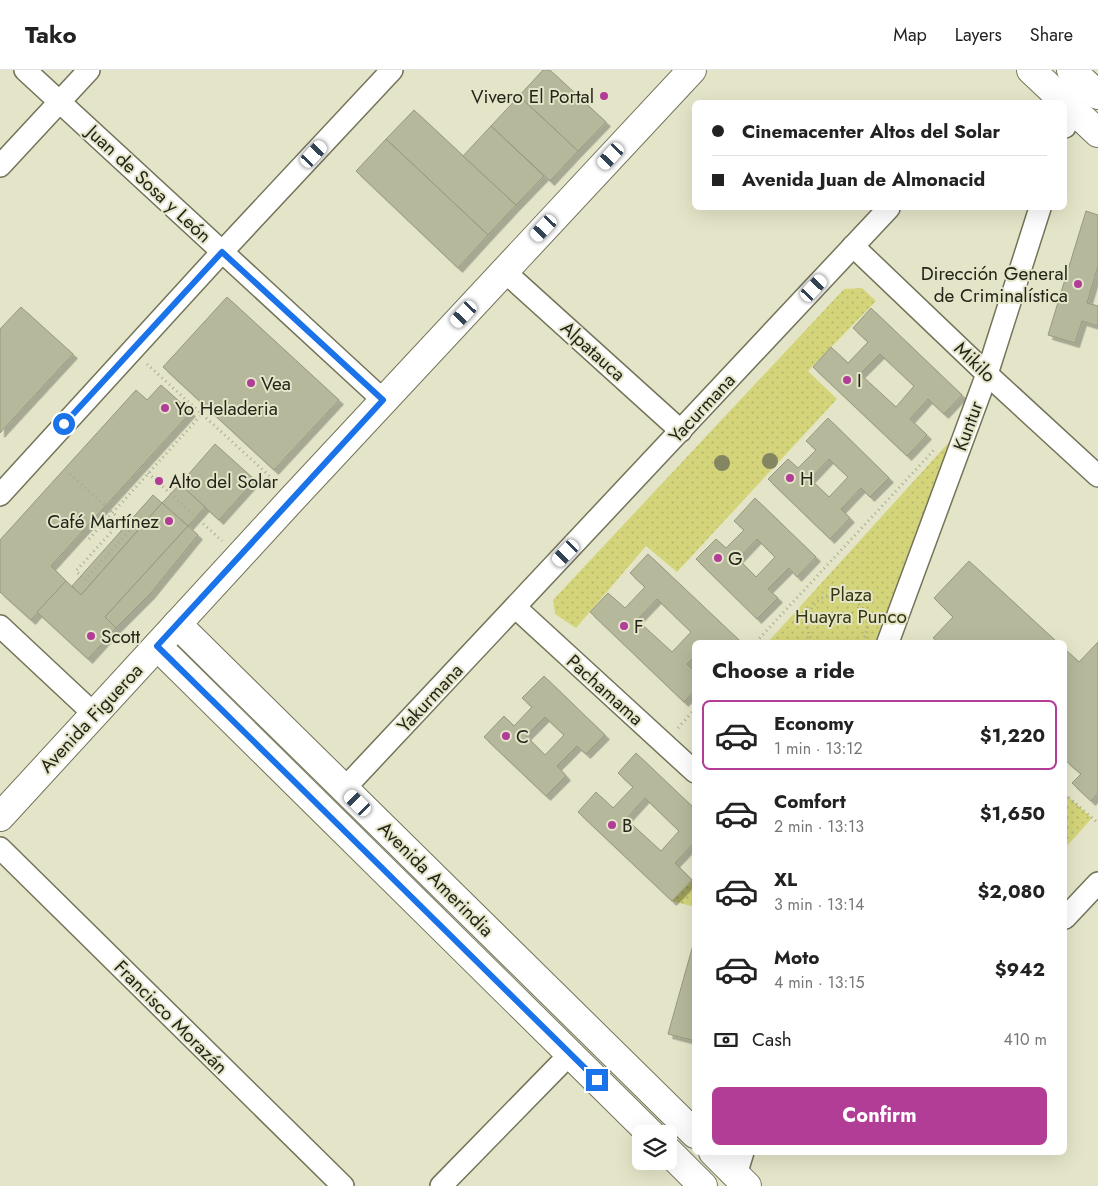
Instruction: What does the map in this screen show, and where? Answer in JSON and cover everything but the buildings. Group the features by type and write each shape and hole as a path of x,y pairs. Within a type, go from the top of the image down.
{"street":[{"name":"Juan de Sosa y León","path":"25,70 383,400"},
{"path":"0,166 89,70"},
{"path":"0,495 222,252 392,70"},
{"name":"Avenida Figueroa","path":"0,817 383,400 692,70"},
{"path":"1031,70 1054,100"},
{"path":"1083,78 1068,118 1098,133"},
{"name":"Yacurmana","path":"515,607 887,210"},
{"name":"Kuntur","path":"889,640 988,374 1039,210"},
{"name":"Mikilo","path":"853,246 1098,476"},
{"name":"Alpatauca","path":"504,270 681,431"},
{"name":"Pachamama","path":"515,607 692,769"},
{"name":"Yakurmana","path":"344,789 515,607"},
{"name":"Avenida Amerindia","path":"177,624 692,1131"},
{"path":"0,626 94,714"},
{"path":"157,646 642,1125"},
{"name":"Francisco Morazán","path":"0,848 343,1186"},
{"path":"1067,916 1098,884"},
{"path":"441,1186 570,1054"},
{"path":"718,1155 742,1171"},
{"path":"677,1160 704,1186"}],"path":[{"path":"132,350 293,498"},
{"path":"89,539 202,414"},
{"path":"758,640 937,447"},
{"path":"70,474 131,529 86,580 76,571 113,530 104,522"},
{"path":"148,474 239,556"},
{"path":"812,640 807,628 811,609 818,601 827,596 837,594 856,600 866,616 868,626"},
{"path":"1067,796 1098,823"}],"green space":[{"path":"862,288 876,301 808,371 837,399 677,572 646,546 576,628 555,614 553,600 844,289"},
{"name":"Plaza Huayra Punco","path":"951,440 876,640 770,640"},
{"path":"1067,796 1092,818 1067,846"},
{"path":"692,878 692,906 672,901"}],"place":[{"name":"Vivero El Portal","path":"604,96"},
{"name":"Dirección General de Criminalística","path":"1078,284"},
{"name":"I","path":"847,380"},
{"name":"Vea","path":"251,383"},
{"name":"Yo Heladeria","path":"165,408"},
{"name":"H","path":"790,478"},
{"name":"Alto del Solar","path":"159,481"},
{"name":"Café Martínez","path":"169,521"},
{"name":"G","path":"718,558"},
{"name":"F","path":"624,626"},
{"name":"Scott","path":"91,636"},
{"name":"C","path":"506,736"},
{"name":"B","path":"612,825"}],"route":[{"path":"64,424 222,252 383,400 157,646 597,1080"}]}
